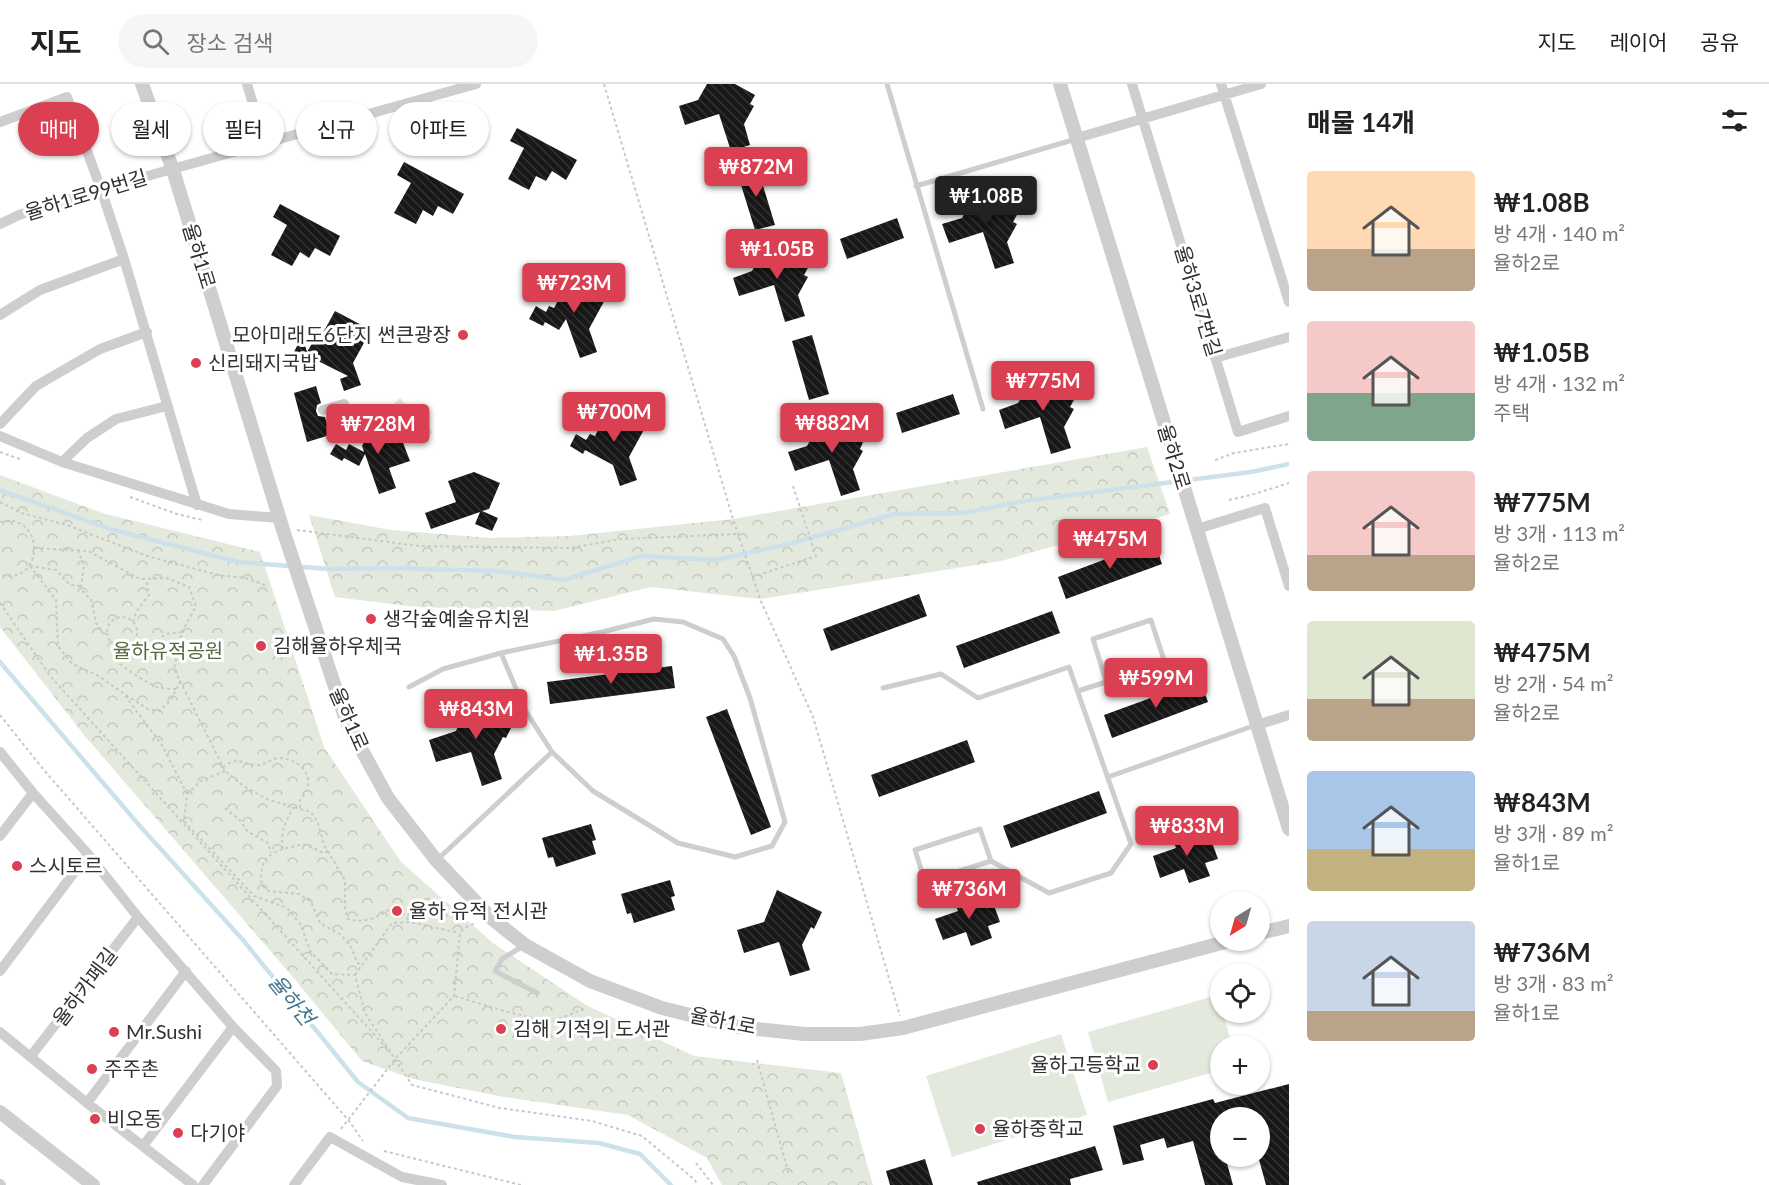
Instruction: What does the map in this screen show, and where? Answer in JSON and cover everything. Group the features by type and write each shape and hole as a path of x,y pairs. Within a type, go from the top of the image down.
{"street":[{"name":"율하1로","path":"142,84 172,170 282,527 347,723 388,798 436,860 490,917 525,945 600,985 662,1008 738,1027 804,1034 860,1034 903,1028 1210,946"},
{"path":"247,84 252,102"},
{"name":"율하1로99번길","path":"284,139 476,84"},
{"name":"율하2로","path":"1060,84 1289,830"},
{"name":"율하3로7번길","path":"1132,84 1238,432 1289,416"},
{"path":"1077,138 1143,119 1223,89 1261,84"},
{"path":"1223,89 1289,302"},
{"path":"0,122 67,97 101,189 147,332 197,505"},
{"name":"율하1로99번길","path":"0,224 19,215 101,189 222,156"},
{"path":"0,315 40,290 124,260"},
{"path":"0,424 36,386 100,349 147,332"},
{"path":"1215,358 1289,337"},
{"path":"62,462 87,438 116,419 167,406"},
{"path":"323,410 347,408"},
{"path":"0,436 62,462 197,505 282,527"},
{"path":"1197,529 1265,508 1289,586"},
{"path":"1257,725 1289,715"},
{"path":"0,752 233,1027 276,1071 277,1086 203,1185"},
{"path":"0,836 33,793"},
{"path":"0,971 88,854"},
{"name":"율하카페길","path":"32,1056 138,917"},
{"path":"1270,931 1289,926"},
{"path":"87,1103 186,971"},
{"path":"143,1146 233,1027"},
{"path":"0,1032 193,1185"},
{"path":"0,1112 93,1185"},
{"path":"294,1185 330,1137 399,1181 442,1185"}],"lane":[{"path":"887,84 983,409"},
{"path":"916,186 1077,138"},
{"path":"410,687 443,669 501,653 654,619 683,622 723,639 734,656 750,698 785,822 772,846 735,857 678,843 593,791 552,752 525,710 501,653"},
{"path":"1078,691 1164,663 1151,620 1093,639 1106,681"},
{"path":"883,688 941,674 978,698 1069,666 1131,844 1111,873 1049,893 991,861 980,829 915,850 925,882 991,861"},
{"path":"1108,777 1257,725"},
{"path":"436,860 552,752"},
{"path":"525,945 502,958 495,970 537,993"}],"path":[{"path":"604,84 741,545 760,599 813,717 903,1028"},
{"path":"347,408 354,427"},
{"path":"1215,460 1234,453 1289,444"},
{"path":"0,452 22,460"},
{"path":"1229,500 1289,483"},
{"path":"752,576 816,556 793,486"},
{"path":"122,495 177,514 205,520"},
{"path":"0,502 21,513 67,525 147,556 267,585"},
{"path":"0,522 14,521 22,525 34,539 35,548 30,566 23,572 14,576 0,575"},
{"path":"282,527 419,546 570,548 621,539 738,534"},
{"path":"35,548 88,551 140,579 167,578 189,587 196,606 182,632 174,669 225,771 245,787 269,800 311,812 318,823 324,845 345,880 345,909 348,919 360,922 376,918 392,908 402,912 410,922"},
{"path":"78,550 84,566 81,586 84,593 91,599 96,623 113,645 123,648 131,656 142,657 165,634 182,632"},
{"path":"30,566 56,570 70,585 81,586"},
{"path":"30,566 56,600 58,646 72,664 97,675 148,709 159,711 171,700 181,680"},
{"path":"133,621 136,612 149,595 146,579"},
{"path":"0,603 51,677 396,1058"},
{"path":"107,637 108,627 114,619 124,617 133,621 138,631 137,636 132,645 123,648 117,661 121,667 138,675 154,687 176,689"},
{"path":"123,693 162,745 187,794 184,821 254,896 287,908 301,926 310,951 332,974 355,975"},
{"path":"0,715 43,769 349,1121 366,1144 357,1140"},
{"path":"223,766 235,761 260,765 271,759 292,760 306,773 309,784 305,795 300,800 300,807"},
{"path":"187,794 201,781 225,771"},
{"path":"283,849 280,837 285,821 294,806"},
{"path":"225,808 241,821 247,831 268,843 271,853"},
{"path":"328,851 320,852 307,845 271,853 266,858 260,874 262,886 269,891 299,894 311,902 321,923 341,934 350,945 361,966"},
{"path":"348,1135 339,1131 396,1058 454,996 460,933 464,928 490,917"},
{"path":"460,933 410,922 392,923 355,975 365,1013 412,1085 500,1108 592,1120 642,1136 695,1180 697,1185"},
{"path":"454,996 550,1022 584,1009"},
{"path":"757,1060 789,1175"},
{"path":"381,1150 521,1185"},
{"path":"696,1163 713,1185"}],"green space":[{"path":"400,398 430,428 432,432 426,441 406,428 390,408"},
{"path":"1147,447 1170,514 1001,561 760,599 650,587 554,611 416,607 335,597 309,515 391,530 491,538 569,536 733,519"},
{"name":"율하유적공원","path":"0,475 102,513 260,552 324,747 401,862 493,943 586,1005 694,1056 841,1073 873,1185 722,1185 707,1158 628,1115 504,1097 413,1079 362,1061 292,976 84,735 0,627"},
{"path":"1210,997 1210,1023 1226,1023 1229,1035 1210,1035 1210,1073 1108,1102 1088,1032"},
{"path":"1061,1034 1087,1115 952,1157 926,1076"}],"building":[{"path":"707,84 735,84 755,95 750,104 754,106 744,124 750,145 731,151 719,114 685,125 679,106 698,100"},
{"path":"517,128 577,160 566,180 552,171 546,181 536,176 529,190 508,179 524,148 510,141"},
{"path":"404,162 464,194 453,214 438,206 433,216 423,210 416,224 394,213 411,183 397,175"},
{"path":"757,166 775,225 755,230 737,172"},
{"path":"980,191 1018,213 1013,222 1017,224 1007,242 1014,263 995,269 983,232 949,243 942,224 962,218 975,194 977,195"},
{"path":"280,204 340,236 330,256 315,248 309,258 300,252 292,266 271,255 287,225 273,217"},
{"path":"897,218 904,238 847,259 840,239"},
{"path":"768,243 809,266 804,275 808,277 798,295 805,316 785,322 774,285 739,296 733,278 752,271"},
{"path":"571,277 607,296 589,329 597,352 580,358 566,319 559,330 545,322 543,326 529,319 536,306 546,312 549,306 554,308"},
{"path":"335,311 371,330 353,363 361,385 344,391 340,379 348,376 308,356 309,361 294,352 302,336 307,352 314,340 318,342"},
{"path":"812,335 829,394 809,400 792,341"},
{"path":"1036,376 1075,398 1070,407 1074,409 1064,427 1071,448 1051,454 1040,417 1005,429 999,410 1018,403"},
{"path":"316,386 321,403 317,405 316,411 318,416 325,417 330,435 307,442 294,393"},
{"path":"953,394 960,414 902,433 896,413"},
{"path":"611,405 647,424 629,457 637,480 620,486 613,465 585,450 583,454 570,446 576,434 586,440 590,434 595,436"},
{"path":"826,419 864,440 860,449 863,451 853,469 860,490 841,496 829,460 795,471 788,452 807,446 821,421 823,423"},
{"path":"376,421 400,435 410,461 389,468 396,488 379,494 365,454 359,466 344,458 342,461 330,454 336,444 346,450 349,444 364,452 362,446"},
{"path":"474,472 500,483 489,509 482,511 498,518 492,531 475,524 480,512 431,529 425,513 456,502 448,481"},
{"path":"1154,541 1162,564 1066,599 1058,577"},
{"path":"919,594 927,616 831,651 823,629"},
{"path":"1052,611 1060,633 964,668 956,646"},
{"path":"672,666 675,688 550,704 547,682"},
{"path":"1200,680 1208,702 1112,738 1104,715"},
{"path":"469,699 514,722 494,754 502,779 482,786 471,752 436,762 429,740 456,731"},
{"path":"727,709 771,827 751,835 706,717"},
{"path":"967,740 975,762 879,797 871,775"},
{"path":"1099,791 1107,813 1011,848 1003,826"},
{"path":"591,824 596,840 592,841 596,854 556,867 553,857 548,858 542,838"},
{"path":"1193,829 1197,841 1210,837 1218,859 1205,863 1210,876 1189,883 1184,869 1160,878 1153,856 1176,848 1172,837"},
{"path":"670,880 675,896 671,897 675,910 634,923 631,913 627,914 621,894"},
{"path":"777,890 822,912 814,929 811,927 802,945 810,970 790,976 779,942 744,953 737,930 764,922"},
{"path":"976,892 980,904 992,900 1000,922 988,926 992,938 971,946 966,932 943,940 935,919 958,911 954,900"},
{"path":"1289,1084 1289,1185 1266,1185 1261,1167 1270,1167 1270,1107 1210,1107 1210,1167 1228,1167 1233,1185 1205,1185 1193,1141 1167,1148 1164,1138 1140,1145 1144,1160 1123,1165 1113,1126 1213,1099 1215,1103 1246,1095 1270,1095 1270,1089"},
{"path":"1095,1146 1103,1170 1070,1179 1071,1185 978,1185 977,1182"},
{"path":"925,1159 933,1185 890,1185 886,1171"}],"waterway":[{"path":"0,490 110,529 238,562 329,569 496,571 564,580 641,556 716,560 793,543 894,514 963,513 1025,501 1251,472 1289,464"},
{"name":"율하천","path":"0,662 139,825 243,940 358,1082 408,1118 515,1137 599,1143 640,1154 671,1185"}],"place":[{"name":"모아미래도6단지 썬큰광장","path":"463,335"},
{"name":"신리돼지국밥","path":"196,363"},
{"name":"생각숲예술유치원","path":"371,619"},
{"name":"김해율하우체국","path":"261,646"},
{"name":"스시토르","path":"17,866"},
{"name":"율하 유적 전시관","path":"397,911"},
{"name":"김해 기적의 도서관","path":"501,1029"},
{"name":"Mr.Sushi","path":"114,1032"},
{"name":"율하고등학교","path":"1153,1065"},
{"name":"주주촌","path":"92,1069"},
{"name":"비오동","path":"95,1119"},
{"name":"율하중학교","path":"980,1129"},
{"name":"다기야","path":"178,1133"}]}
